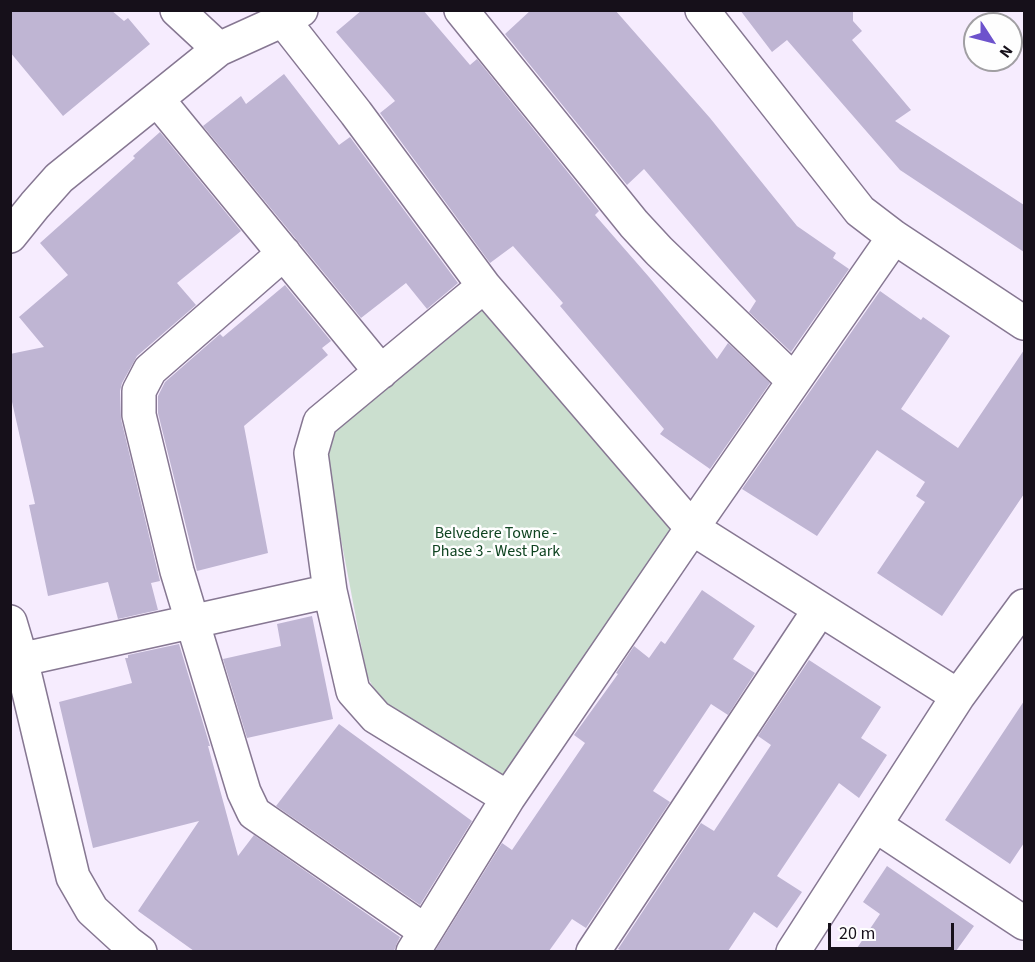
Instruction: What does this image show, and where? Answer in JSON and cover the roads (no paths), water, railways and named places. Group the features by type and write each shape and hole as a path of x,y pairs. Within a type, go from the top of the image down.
{"street":[{"path":"177,10 219,49"},
{"path":"461,10 640,231 794,381"},
{"path":"702,10 860,211 894,237 1024,322"},
{"path":"10,236 59,178 219,49 292,15 356,113 484,286 692,528 958,696"},
{"path":"157,99 381,372"},
{"path":"284,253 150,370 138,391 139,415 177,571 244,792 254,813 419,941 508,798 894,237"},
{"path":"484,286 320,422 311,453 330,591 353,691 376,717 508,798"},
{"path":"16,661 330,591"},
{"path":"793,951 958,696 1024,606"},
{"path":"593,951 820,609"},
{"path":"10,622 16,661 73,877 92,910 128,944 140,951"},
{"path":"874,825 1023,920"}],"park label":[{"name":"Belvedere Towne - Phase 3 - West Park","path":"496,543"}]}
